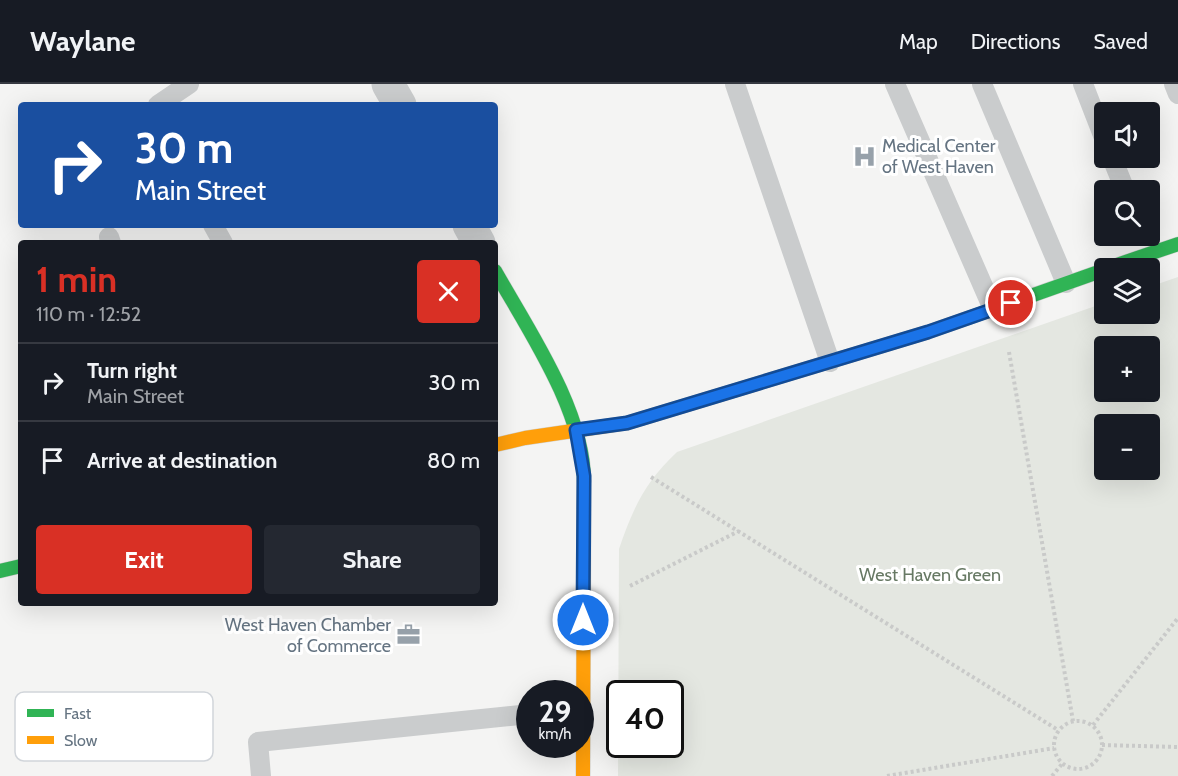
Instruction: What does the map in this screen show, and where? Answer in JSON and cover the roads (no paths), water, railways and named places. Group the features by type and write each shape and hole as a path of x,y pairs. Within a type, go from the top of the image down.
{"main road":[{"path":"1137,258 1178,244"},
{"path":"498,444 525,438 627,423 928,332 1094,273"},
{"path":"498,276 558,382 576,430 584,476 581,680"},
{"path":"0,571 18,567"},
{"path":"582,758 583,776"}],"street":[{"path":"388,84 398,102"}],"lane":[{"path":"162,102 189,84"},
{"path":"735,84 830,362"},
{"path":"895,84 993,309"},
{"path":"982,84 1066,283"},
{"path":"1083,84 1094,112"},
{"path":"1174,84 1178,94"},
{"path":"1146,246 1149,254"},
{"path":"261,776 258,742 516,715"}],"place":[{"name":"Medical Center of West Haven","path":"864,156"},
{"name":"West Haven Chamber of Commerce","path":"409,635"}],"park label":[{"name":"West Haven Green","path":"930,575"}]}
